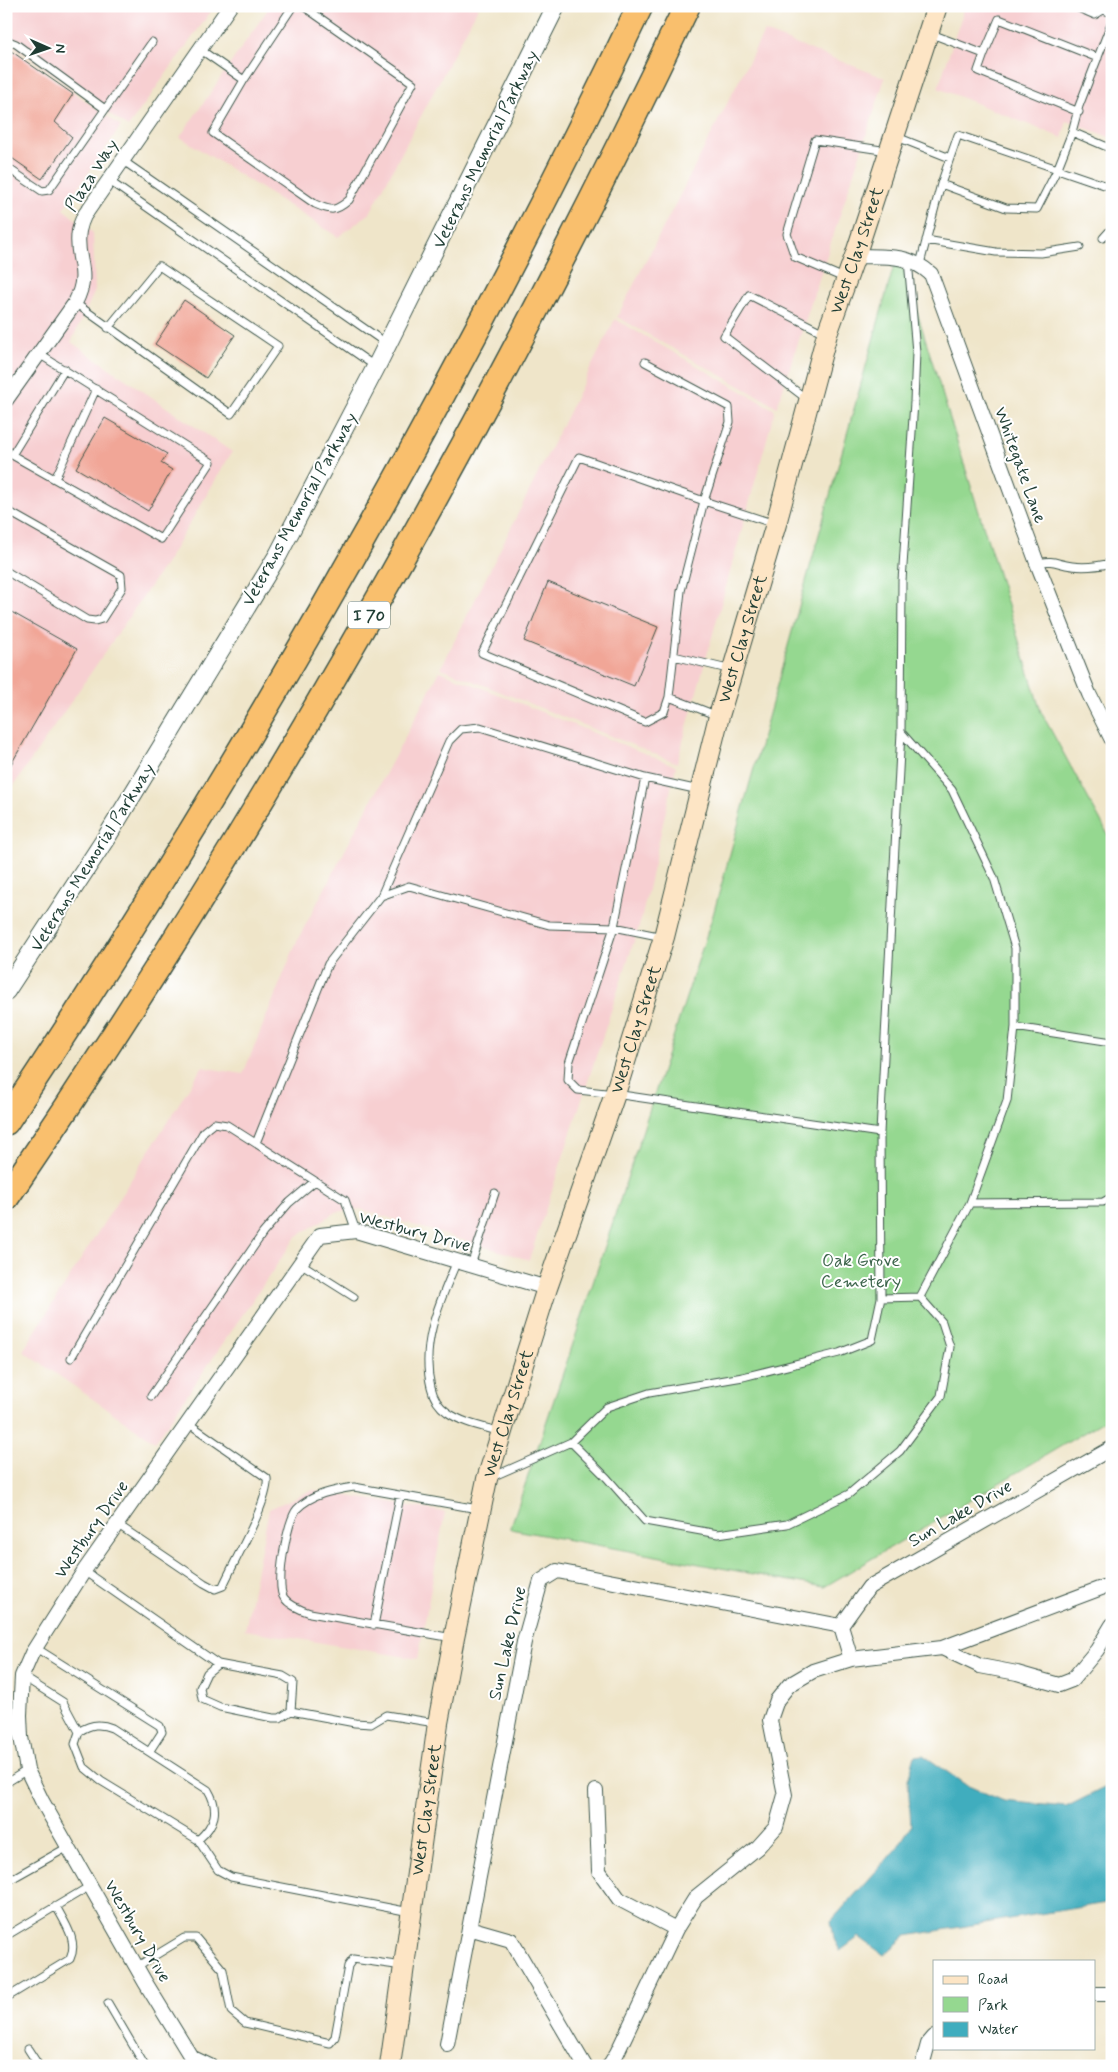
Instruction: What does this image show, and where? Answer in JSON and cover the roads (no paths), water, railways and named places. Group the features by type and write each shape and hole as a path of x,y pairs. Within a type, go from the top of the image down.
{"highway":[{"name":"I 70","path":"6,1122 103,975 275,693 349,564 478,329 563,163 640,6"},
{"name":"I 70","path":"6,1198 136,1002 193,911 266,792 385,588 498,382 607,171 687,6"}],"main road":[{"name":"West Clay Street","path":"390,2066 438,1724 454,1638 488,1479 547,1288 615,1094 664,937 719,716 776,524 827,334 855,256 937,6"}],"street":[{"name":"Plaza Way","path":"6,400 75,303 82,290 84,279 79,231 84,216 230,6"},
{"name":"Veterans Memorial Parkway","path":"6,991 108,835 278,555 376,367 556,6"},
{"path":"855,256 914,262"},
{"name":"Whitegate Lane","path":"914,262 931,274 1037,563 1090,694 1112,740"},
{"name":"Westbury Drive","path":"210,2066 191,2057 136,1967 27,1770 21,1737 22,1676 36,1648 84,1570 320,1235 356,1231 547,1288"},
{"name":"Sun Lake Drive","path":"447,2044 524,1642 541,1581 557,1570 841,1626 869,1587 1112,1448"},
{"path":"609,2066 676,1929 696,1897 758,1847 776,1827 785,1795 770,1720 777,1700 789,1685 813,1671 851,1659 942,1648 1112,1584"},
{"path":"942,1648 980,1666 1017,1673 1059,1685 1072,1680 1097,1650 1112,1624"},
{"path":"841,1626 851,1659"},
{"path":"596,1791 599,1871 619,1899 676,1929"},
{"path":"469,1928 511,1940 584,2066"},
{"path":"1096,1994 1112,1994"},
{"path":"922,2066 928,2044 933,2039"}],"lane":[{"path":"293,6 244,80 213,133 315,204 327,209 339,209 349,200 413,83 303,6"},
{"path":"1074,6 1095,15 1103,8 1112,13"},
{"path":"1079,112 978,71 999,19 1098,58"},
{"path":"941,184 1006,208 1037,209 1057,170 1112,21"},
{"path":"929,33 984,54"},
{"path":"6,40 16,44 105,109"},
{"path":"6,167 42,190 49,190 152,42"},
{"path":"200,50 244,80"},
{"path":"1072,132 1112,149"},
{"path":"488,1479 571,1442 607,1407 649,1394 743,1377 839,1353 872,1340 881,1298 880,1134 901,732 902,581 916,360 914,262 926,240 941,184 958,135 1112,189"},
{"path":"847,279 795,257 787,234 815,140 892,144 950,158"},
{"path":"122,160 387,344"},
{"path":"108,180 376,367"},
{"path":"1103,238 1112,228"},
{"path":"926,240 996,252 1041,253 1080,247"},
{"path":"75,303 108,328 231,414 278,346 159,266 108,328"},
{"path":"808,400 724,336 749,295 827,334"},
{"path":"39,354 65,369 211,462 161,539 12,455 65,369"},
{"path":"645,362 728,407 730,422 704,501 681,591 669,697 664,712 645,722 482,653 579,457 704,501 776,524"},
{"path":"55,479 96,390"},
{"path":"6,510 121,575 123,580 122,588 102,619 95,621 87,620 6,570"},
{"path":"1037,563 1050,560 1071,566 1092,567 1112,563"},
{"path":"674,656 732,670"},
{"path":"669,697 719,716"},
{"path":"256,1143 328,964 381,896 449,741 461,729 480,727 646,778 701,791"},
{"path":"901,732 952,790 994,878 1016,948 1015,1027 1007,1101 970,1202 920,1297"},
{"path":"646,778 614,927 569,1063 568,1080 578,1090 880,1134"},
{"path":"381,896 409,886 549,925 614,927 664,937"},
{"path":"1015,1027 1112,1042"},
{"path":"72,1358 204,1131 214,1123 227,1125 346,1200 356,1231"},
{"path":"150,1396 263,1233 289,1203 315,1181"},
{"path":"471,1265 495,1193"},
{"path":"970,1202 1102,1202 1112,1197"},
{"path":"457,1261 434,1321 427,1351 427,1372 434,1397 446,1412 462,1420 502,1433"},
{"path":"300,1263 354,1297"},
{"path":"881,1298 920,1297"},
{"path":"571,1442 607,1478 645,1522 718,1534 787,1524 849,1494 900,1451 941,1396 950,1348 942,1322 920,1297"},
{"path":"117,1524 204,1584 215,1589 222,1586 258,1512 268,1485 267,1478 188,1423"},
{"path":"454,1638 374,1625 310,1613 299,1609 283,1597 280,1583 289,1524 296,1510 307,1501 334,1490 354,1487 481,1510"},
{"path":"374,1625 400,1496"},
{"path":"84,1570 218,1664 283,1676 293,1682 291,1710"},
{"path":"36,1648 160,1726 162,1732 149,1752"},
{"path":"218,1664 208,1673 200,1688 202,1699 220,1707 273,1718 280,1718 291,1710 355,1723 371,1724 386,1715 438,1724"},
{"path":"22,1676 63,1702 79,1732"},
{"path":"198,1840 208,1831 215,1820 216,1810 213,1798 208,1790 104,1725 89,1726 79,1732 75,1744 84,1767 101,1781 198,1840 218,1870 231,1877 411,1912"},
{"path":"6,1728 21,1737"},
{"path":"6,1783 27,1770"},
{"path":"6,1882 68,1846"},
{"path":"6,1936 90,1886"},
{"path":"6,1998 70,1959 74,1950 73,1942 56,1906"},
{"path":"136,1967 184,1938 196,1938 223,1970 232,2011 245,2023 330,2043 335,2037 348,1966 353,1959 403,1966"},
{"path":"108,2003 146,2066"},
{"path":"28,2049 39,2066"}],"water":[{"path":"923,1755 966,1785 1004,1801 1066,1807 1112,1784 1112,1902 906,1936 884,1955 859,1937 840,1951 834,1938 831,1921 897,1848 911,1826 908,1780 915,1756"}],"park label":[{"name":"Oak Grove Cemetery","path":"861,1270"}]}
